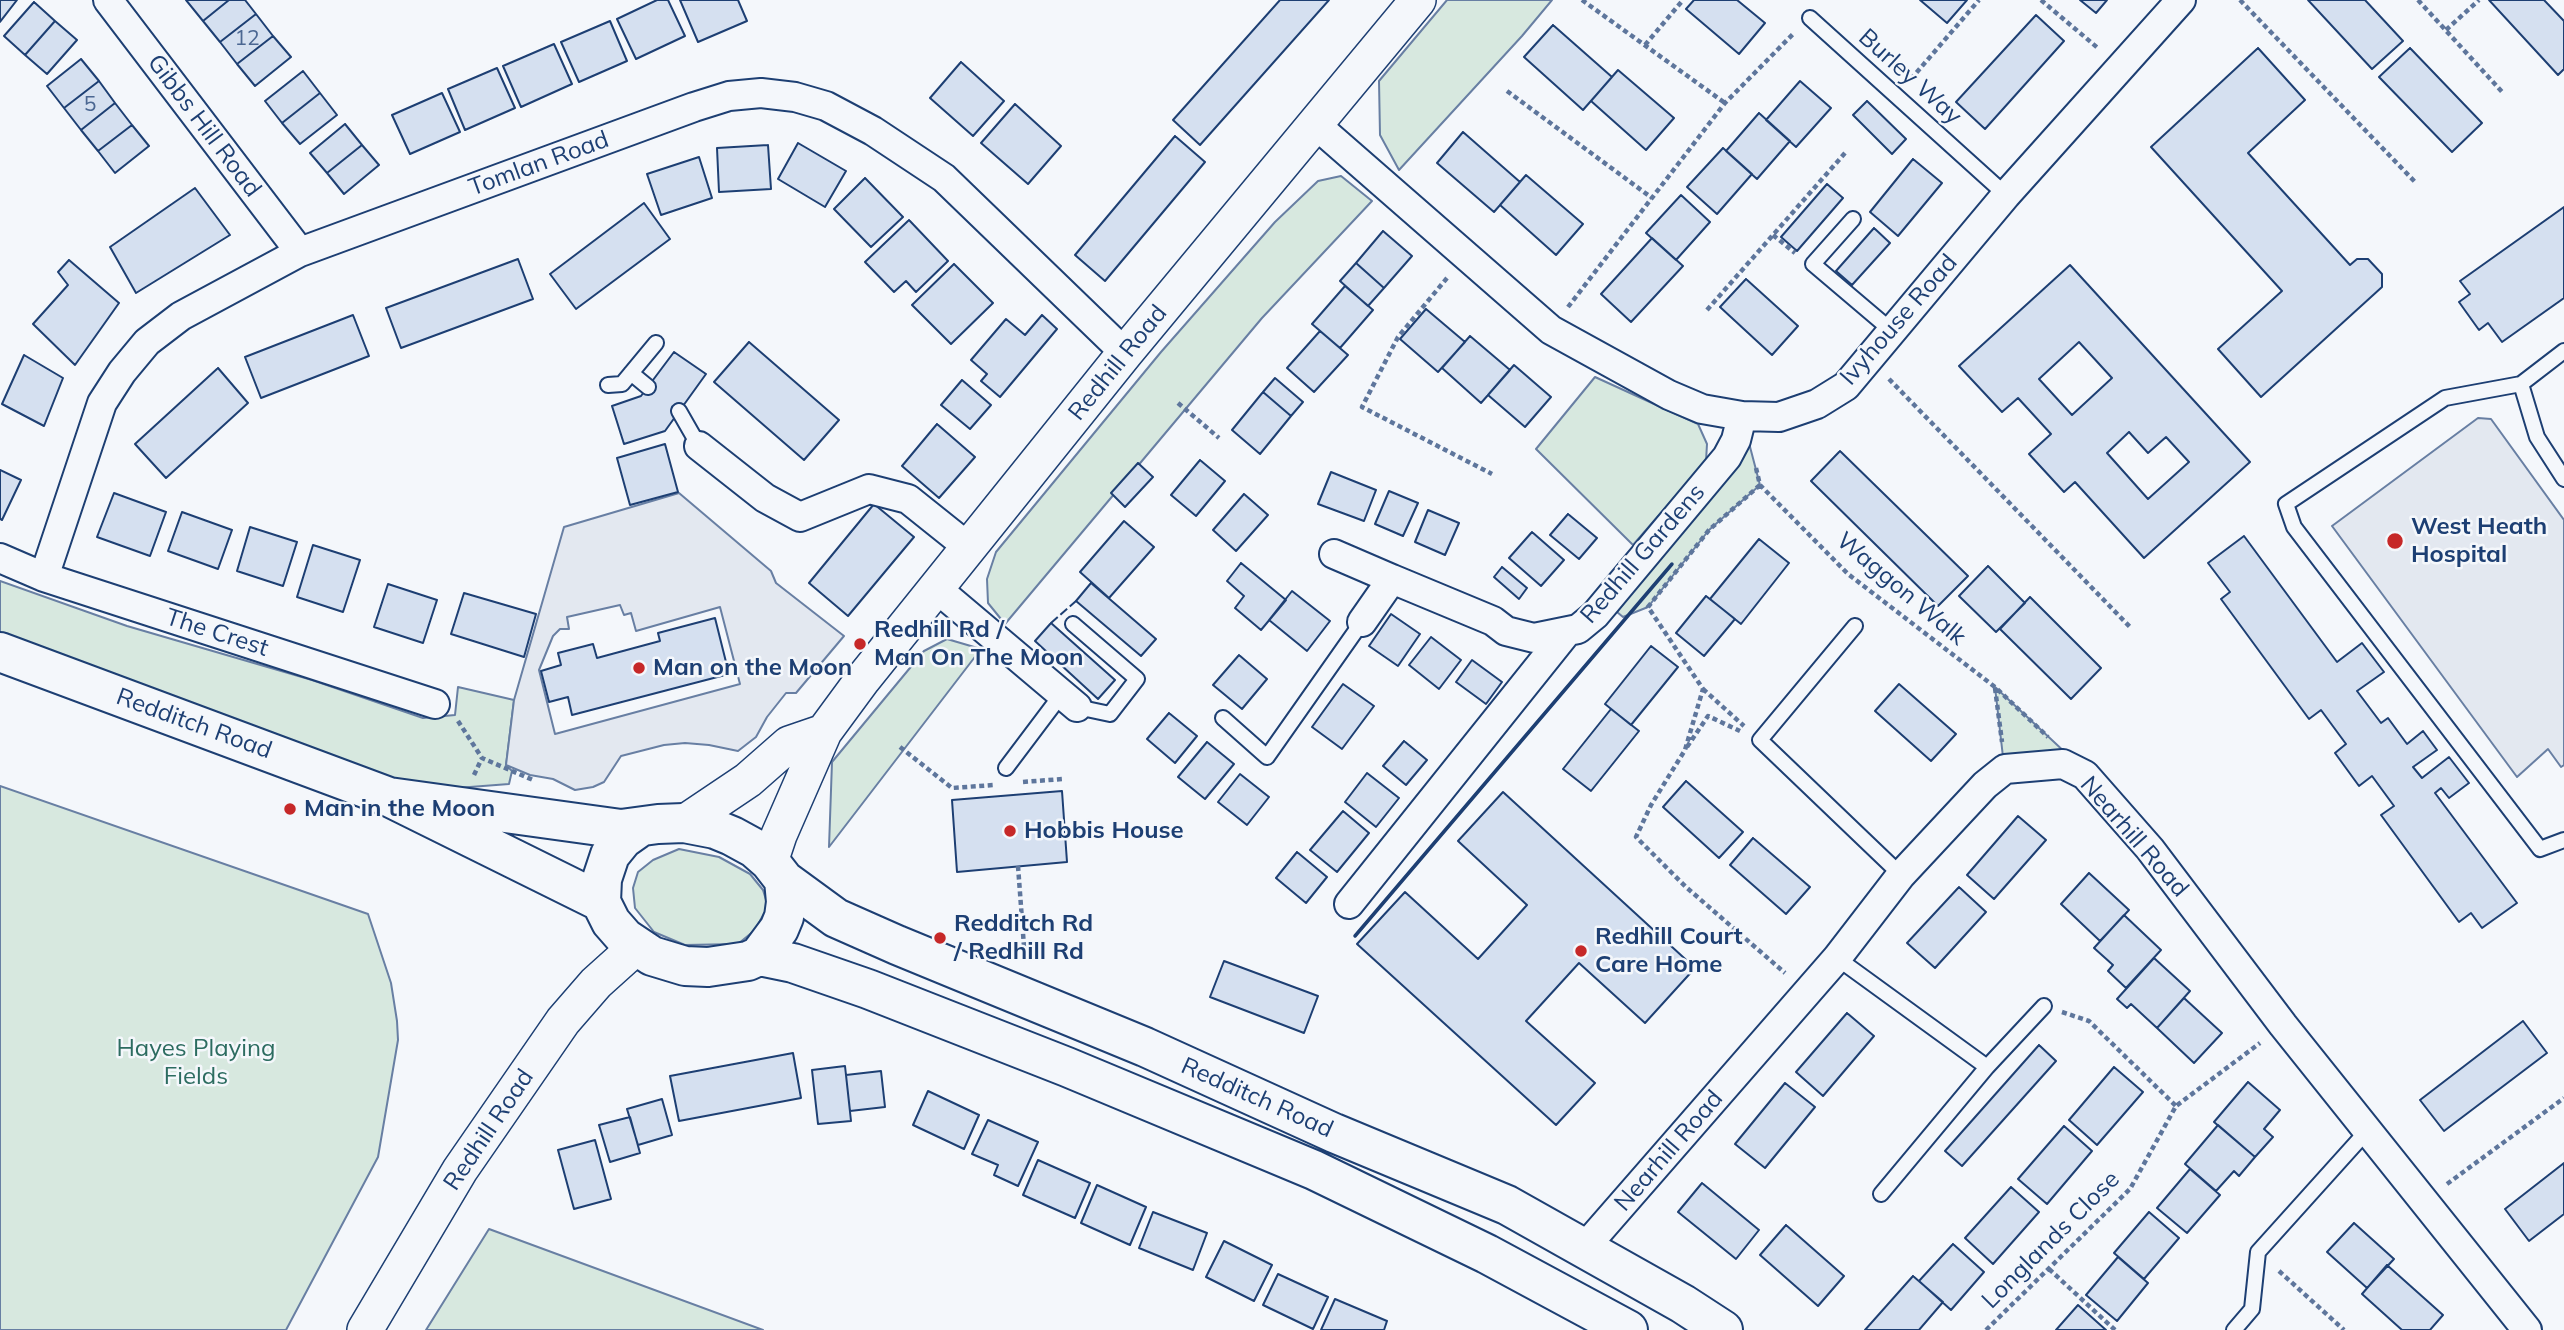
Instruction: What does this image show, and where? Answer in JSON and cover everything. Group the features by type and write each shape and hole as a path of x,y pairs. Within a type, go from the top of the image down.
{"highway":[{"name":"Redditch Road","path":"0,652 389,797 601,902"},
{"name":"Redditch Road","path":"389,797 621,830 640,827"},
{"path":"684,823 715,828 754,848 777,871 786,902 784,917 779,929 759,956 748,961 708,967 685,966 652,956 636,947 611,922 601,902 602,879 610,855 623,839 640,827 684,823"},
{"name":"Redditch Road","path":"777,871 836,918 860,929 1013,995 1145,1047 1334,1133 1507,1205 1586,1247 1723,1330"},
{"name":"Redditch Road","path":"759,956 793,963 868,989 1067,1067 1314,1170 1487,1254 1628,1330"}],"street":[{"name":"Gibbs Hill Road","path":"107,0 300,252"},
{"name":"Redhill Road","path":"777,871 779,835 824,732 968,547 1125,353 1418,0"},
{"name":"Ivyhouse Road","path":"1315,124 1551,330 1669,395 1702,409 1742,416 1779,417 1817,404 1846,386 2006,195 2181,0"},
{"name":"Tomlan Road","path":"44,577 102,403 122,372 147,342 181,316 300,252 729,96 761,93 795,97 826,106 873,131 944,178 1125,353"},
{"name":"Redhill Gardens","path":"1334,554 1493,621 1506,631 1534,638 1578,629 1595,615 1727,457 1742,416"},
{"path":"699,446 722,479 800,517 869,489 908,499 968,547"},
{"name":"The Crest","path":"0,558 44,577 435,704"},
{"path":"1362,622 1392,579"},
{"path":"936,588 1069,701"},
{"path":"1349,904 1566,633"},
{"path":"684,823 748,780 789,744 824,732"},
{"name":"Nearhill Road","path":"1586,1247 1838,958 1901,875 1984,785 2005,769 2063,764 2085,775 2150,849 2283,1026 2527,1330"},
{"name":"Redhill Road","path":"365,1330 460,1170 563,1021 596,984 636,947"}],"lane":[{"name":"Burley Way","path":"1810,18 2006,195"},
{"path":"1853,219 1813,264 1892,331"},
{"path":"608,385 622,384 656,342"},
{"path":"2564,351 2521,384 2445,398 2286,504 2294,527 2540,849 2564,840"},
{"path":"631,373 648,387"},
{"path":"2521,384 2537,437 2564,479"},
{"path":"679,411 699,446"},
{"path":"1223,718 1267,757 1362,622"},
{"path":"1006,768 1069,701 1110,714 1137,679 1073,624"},
{"path":"1855,626 1760,740 1901,875"},
{"path":"1838,958 1987,1068"},
{"path":"1881,1194 1987,1068 2044,1006"},
{"path":"2234,1330 2252,1309 2258,1252 2367,1131"}],"path":[{"path":"1583,0 1725,103"},
{"path":"1645,45 1683,0"},
{"path":"1896,96 1979,0"},
{"path":"2041,0 2120,68"},
{"path":"2240,0 2416,183"},
{"path":"2418,0 2504,94"},
{"path":"2446,30 2479,0"},
{"path":"1551,330 1725,103 1810,18"},
{"path":"1507,91 1651,198"},
{"path":"1707,310 1845,153"},
{"path":"1465,256 1398,337 1362,407 1492,474"},
{"path":"1869,359 2131,628"},
{"path":"1178,403 1219,438"},
{"path":"1742,416 1760,485 1709,530 1647,607 1703,689 1760,740"},
{"name":"Waggon Walk","path":"1760,485 1848,574 1995,687 2050,738"},
{"path":"1995,687 2005,769"},
{"path":"1685,750 1703,689"},
{"path":"435,704 455,716 482,758 537,781"},
{"path":"1760,740 1708,716 1651,805 1636,837 1686,887 1807,992"},
{"path":"900,747 952,788 993,785"},
{"path":"1021,782 1062,779"},
{"path":"1018,866 1026,971"},
{"path":"2044,1006 2088,1021 2176,1105"},
{"name":"Longlands Close","path":"1986,1330 2130,1189 2176,1105 2283,1026"},
{"path":"2424,1201 2564,1098"},
{"path":"2258,1252 2344,1330"},
{"path":"2049,1269 2115,1330"}],"green space":[{"path":"1447,0 1552,0 1399,170 1380,135 1379,81"},
{"path":"1341,176 1372,201 1262,318 1005,624 988,603 987,579 996,552 1161,352 1275,222 1318,181"},
{"path":"1595,377 1698,424 1707,444 1706,461 1633,545 1536,449"},
{"path":"1749,443 1760,485 1709,530 1648,607 1623,617 1617,612"},
{"path":"0,581 127,626 312,680 423,718 455,715 458,687 514,700 506,765 512,771 509,784 444,789 405,786 0,636"},
{"path":"947,639 981,649 829,847 832,762 924,651"},
{"path":"1995,687 2068,755 2003,757"},
{"name":"Hayes Playing Fields","path":"0,786 368,914 391,983 398,1040 378,1157 286,1330 0,1330"},
{"path":"679,849 719,857 750,874 763,890 768,906 755,930 738,944 685,945 654,932 635,908 633,888 638,872 653,860"},
{"path":"489,1229 763,1330 426,1330"}],"shaded area":[{"path":"2478,418 2491,419 2564,520 2564,765 2561,767 2548,749 2517,777 2332,526"},
{"path":"679,493 771,571 776,583 844,636 796,693 786,693 767,717 756,737 738,751 685,743 664,745 621,756 604,782 575,790 553,779 530,775 506,765 514,700 564,527","holes":["620,605 624,615 631,613 636,631 720,607 740,684 555,734 539,670 553,636 560,629 569,629 567,617"]}],"building":[{"path":"0,0 17,0 0,22"},
{"path":"186,0 229,0 203,21"},
{"path":"229,0 245,0 256,14 220,42 203,21"},
{"path":"657,0 668,0 685,36 636,59 617,19"},
{"path":"680,0 738,0 747,21 698,42"},
{"path":"1280,0 1329,0 1200,145 1173,120"},
{"path":"1694,0 1737,0 1765,23 1739,54 1686,9"},
{"path":"1920,0 1967,0 1947,23"},
{"path":"2080,0 2107,0 2096,13"},
{"path":"2308,0 2365,0 2403,41 2372,69"},
{"path":"2489,0 2544,0 2564,21 2564,69 2558,75"},
{"path":"34,2 55,21 25,55 4,36"},
{"path":"256,14 273,36 237,64 220,42"},
{"path":"2036,15 2064,41 1985,129 1956,102"},
{"path":"55,21 77,40 47,74 25,55"},
{"path":"610,21 627,61 579,82 561,42"},
{"path":"1553,25 1612,77 1583,110 1524,57"},
{"path":"273,36 291,57 255,86 237,64"},
{"path":"554,44 572,84 521,107 503,66"},
{"path":"2258,48 2305,100 2248,153 2350,265 2357,259 2368,259 2382,274 2382,287 2261,397 2218,349 2282,291 2151,147"},
{"path":"2410,48 2482,123 2452,152 2379,77"},
{"path":"81,59 99,81 64,108 47,86"},
{"path":"961,62 1004,101 973,136 930,98"},
{"path":"497,68 515,108 465,130 448,89"},
{"path":"1618,70 1674,118 1646,150 1591,101"},
{"path":"303,71 320,93 282,123 265,101"},
{"path":"99,81 115,103 81,130 64,108"},
{"path":"1800,81 1831,108 1796,147 1766,120"},
{"path":"320,93 337,115 300,144 282,123"},
{"path":"442,93 460,132 410,154 392,115"},
{"path":"1867,101 1906,139 1892,154 1853,115"},
{"path":"115,103 132,125 98,151 81,130"},
{"path":"1015,104 1061,146 1028,184 981,143"},
{"path":"1759,113 1790,141 1757,179 1726,151"},
{"path":"345,124 362,145 327,173 310,153"},
{"path":"132,125 149,146 115,173 98,151"},
{"path":"1463,132 1520,182 1494,212 1437,163"},
{"path":"1175,136 1205,162 1105,281 1075,255"},
{"path":"798,143 846,171 825,207 778,179"},
{"path":"362,145 379,165 344,194 327,173"},
{"path":"768,145 771,189 719,192 717,148"},
{"path":"1723,148 1752,174 1717,214 1687,187"},
{"path":"699,157 712,198 661,215 647,174"},
{"path":"1913,159 1942,183 1898,236 1870,212"},
{"path":"1526,175 1583,224 1556,255 1500,205"},
{"path":"865,178 903,217 871,247 834,209"},
{"path":"1827,184 1843,198 1797,251 1781,237"},
{"path":"195,188 230,235 136,293 110,247"},
{"path":"1681,195 1710,222 1676,260 1646,233"},
{"path":"644,203 670,239 576,309 550,274"},
{"path":"2564,207 2564,298 2502,342 2488,323 2479,330 2459,302 2470,294 2460,281"},
{"path":"909,220 948,261 916,292 906,281 894,292 865,262"},
{"path":"1874,228 1890,243 1852,285 1836,271"},
{"path":"1383,231 1412,256 1384,288 1356,263"},
{"path":"1652,238 1683,266 1631,322 1601,294"},
{"path":"518,259 533,299 401,348 386,308"},
{"path":"69,260 119,303 75,365 33,324 68,285 58,272"},
{"path":"1356,263 1384,288 1368,306 1340,281"},
{"path":"954,264 993,303 951,344 912,305"},
{"path":"2070,265 2250,462 2144,558 2075,482 2064,492 2029,454 2051,434 2018,398 2002,412 1959,366","holes":["2079,342 2112,378 2072,415 2039,379","2129,432 2148,453 2166,437 2189,462 2148,499 2107,453"]},
{"path":"1746,279 1798,326 1772,355 1720,307"},
{"path":"1345,286 1373,310 1340,348 1312,324"},
{"path":"1426,309 1465,342 1438,372 1400,339"},
{"path":"353,315 369,356 261,398 245,357"},
{"path":"1042,315 1057,329 1000,397 981,381 987,374 971,360 1006,319 1025,335"},
{"path":"1320,331 1348,355 1314,392 1287,368"},
{"path":"1470,336 1510,370 1481,403 1442,368"},
{"path":"749,342 839,420 804,460 714,382"},
{"path":"674,352 706,374 665,431 624,444 612,406 641,396"},
{"path":"24,355 63,378 44,426 2,404"},
{"path":"1514,365 1551,397 1525,427 1488,395"},
{"path":"218,368 248,403 166,478 135,444"},
{"path":"1275,378 1303,402 1291,416 1263,392"},
{"path":"962,380 991,405 970,429 941,405"},
{"path":"1263,392 1291,416 1260,454 1232,430"},
{"path":"937,424 975,457 939,498 902,466"},
{"path":"665,444 678,492 630,505 617,458"},
{"path":"1840,451 1968,576 1938,606 1811,481"},
{"path":"1200,460 1225,481 1196,516 1171,495"},
{"path":"1138,463 1153,477 1125,507 1111,493"},
{"path":"0,470 21,480 2,520 0,519"},
{"path":"1331,472 1376,490 1364,521 1318,504"},
{"path":"1389,491 1418,503 1403,536 1375,524"},
{"path":"114,493 166,512 150,556 97,537"},
{"path":"1244,494 1268,515 1236,551 1213,530"},
{"path":"874,504 914,537 848,616 809,583"},
{"path":"1428,510 1459,523 1445,555 1415,542"},
{"path":"182,512 232,530 218,569 168,551"},
{"path":"1568,514 1597,538 1579,559 1550,535"},
{"path":"1124,521 1154,547 1109,598 1080,572"},
{"path":"250,527 297,542 283,586 237,571"},
{"path":"1532,532 1564,560 1541,586 1509,558"},
{"path":"2244,536 2337,662 2362,643 2384,672 2357,691 2381,723 2388,718 2407,744 2423,731 2437,750 2413,767 2422,778 2449,757 2469,783 2449,798 2441,788 2435,793 2517,903 2482,928 2471,913 2459,922 2381,815 2394,806 2372,776 2359,786 2335,753 2346,744 2321,710 2309,719 2221,599 2230,592 2208,563"},
{"path":"1759,539 1789,563 1741,624 1710,599"},
{"path":"313,545 360,560 343,612 297,597"},
{"path":"1241,563 1286,600 1261,630 1235,608 1244,596 1227,581"},
{"path":"1988,566 2025,603 1996,632 1959,596"},
{"path":"1502,567 1527,588 1519,599 1494,577"},
{"path":"1091,583 1156,639 1141,656 1076,601"},
{"path":"388,584 437,600 423,643 374,627"},
{"path":"1292,591 1330,621 1307,651 1269,620"},
{"path":"464,593 536,614 524,657 451,634"},
{"path":"1706,596 1735,619 1704,656 1676,633"},
{"path":"2030,597 2101,668 2071,699 2000,629"},
{"path":"1391,614 1420,634 1398,666 1369,646"},
{"name":"Man on the Moon","path":"715,618 729,674 572,715 568,697 549,702 541,671 561,665 558,653 593,644 597,658 660,641 658,633"},
{"path":"1051,623 1115,680 1098,699 1035,641"},
{"path":"1431,637 1461,660 1439,689 1409,665"},
{"path":"1651,646 1678,667 1631,725 1605,704"},
{"path":"1239,655 1267,679 1242,709 1213,685"},
{"path":"1472,660 1502,682 1486,704 1456,682"},
{"path":"1343,684 1374,706 1342,749 1312,727"},
{"path":"1899,684 1956,734 1931,761 1875,711"},
{"path":"1611,709 1639,731 1591,791 1563,769"},
{"path":"1169,713 1197,736 1175,763 1147,739"},
{"path":"1404,741 1427,760 1406,785 1383,766"},
{"path":"1207,742 1234,764 1205,799 1178,777"},
{"path":"1367,773 1399,798 1376,827 1345,802"},
{"path":"1240,774 1269,797 1247,825 1218,802"},
{"path":"1686,781 1743,832 1719,858 1663,807"},
{"name":"Hobbis House","path":"1062,791 1067,862 957,872 952,800"},
{"name":"Redhill Court Care Home","path":"1503,792 1695,968 1645,1023 1579,963 1526,1021 1595,1083 1556,1125 1357,944 1405,892 1478,959 1527,905 1458,841"},
{"path":"1343,811 1369,833 1337,872 1310,850"},
{"path":"2018,816 2046,840 1994,899 1967,875"},
{"path":"1753,838 1810,887 1786,914 1730,865"},
{"path":"1297,852 1327,877 1306,903 1276,878"},
{"path":"2089,873 2129,910 2100,941 2061,904"},
{"path":"1959,887 1986,912 1935,968 1907,943"},
{"path":"2124,915 2161,950 2126,988 2108,971 2113,965 2094,948"},
{"path":"2154,958 2190,991 2157,1028 2131,1004 2127,1008 2117,999"},
{"path":"1224,961 1318,996 1304,1033 1210,997"},
{"path":"2184,998 2222,1033 2194,1063 2157,1028"},
{"path":"1847,1013 1874,1036 1823,1096 1796,1072"},
{"path":"2523,1021 2547,1053 2444,1131 2420,1100"},
{"path":"2039,1045 2056,1061 1962,1166 1945,1151"},
{"path":"793,1053 801,1098 679,1121 670,1076"},
{"path":"845,1066 851,1121 818,1124 812,1070"},
{"path":"2114,1067 2143,1092 2097,1145 2069,1120"},
{"path":"881,1071 885,1107 850,1111 846,1075"},
{"path":"2248,1082 2280,1110 2264,1129 2273,1137 2255,1157 2214,1122"},
{"path":"1785,1083 1815,1107 1765,1168 1735,1144"},
{"path":"928,1091 979,1115 964,1149 913,1125"},
{"path":"662,1099 672,1135 638,1145 627,1109"},
{"path":"630,1117 640,1153 610,1162 599,1125"},
{"path":"988,1120 1038,1142 1018,1186 994,1175 998,1165 972,1154"},
{"path":"2218,1125 2255,1157 2239,1176 2234,1171 2216,1191 2185,1164"},
{"path":"2064,1126 2092,1151 2047,1204 2018,1179"},
{"path":"595,1140 611,1199 574,1209 558,1150"},
{"path":"1038,1160 1090,1183 1075,1218 1023,1195"},
{"path":"2564,1163 2564,1214 2529,1241 2505,1209"},
{"path":"2190,1169 2220,1195 2187,1233 2157,1208"},
{"path":"1702,1183 1759,1230 1736,1259 1678,1212"},
{"path":"1097,1185 1146,1207 1130,1245 1081,1223"},
{"path":"2011,1187 2039,1212 1993,1264 1965,1238"},
{"path":"1153,1212 1207,1233 1193,1270 1139,1248"},
{"path":"2149,1212 2179,1238 2144,1279 2114,1253"},
{"path":"2354,1223 2394,1259 2367,1288 2327,1252"},
{"path":"1786,1225 1844,1276 1818,1306 1760,1255"},
{"path":"1224,1241 1272,1265 1254,1301 1206,1277"},
{"path":"1953,1244 1984,1272 1951,1310 1919,1281"},
{"path":"2118,1257 2148,1283 2117,1321 2086,1295"},
{"path":"2387,1265 2443,1315 2430,1330 2402,1330 2362,1294"},
{"path":"1278,1274 1328,1297 1313,1329 1263,1305"},
{"path":"1913,1276 1943,1302 1919,1330 1865,1330"},
{"path":"1335,1299 1387,1321 1384,1330 1321,1330"},
{"path":"2078,1305 2106,1330 2056,1330"}],"fence":[{"path":"1051,623 1076,601"}],"wall":[{"path":"1355,936 1672,564"}],"place":[{"name":"West Heath Hospital","path":"2395,541"},
{"name":"Redhill Rd / Man On The Moon","path":"860,644"},
{"name":"Man on the Moon","path":"639,668"},
{"name":"Man in the Moon","path":"290,809"},
{"name":"Hobbis House","path":"1010,831"},
{"name":"Redditch Rd / Redhill Rd","path":"940,938"},
{"name":"Redhill Court Care Home","path":"1581,951"}]}
